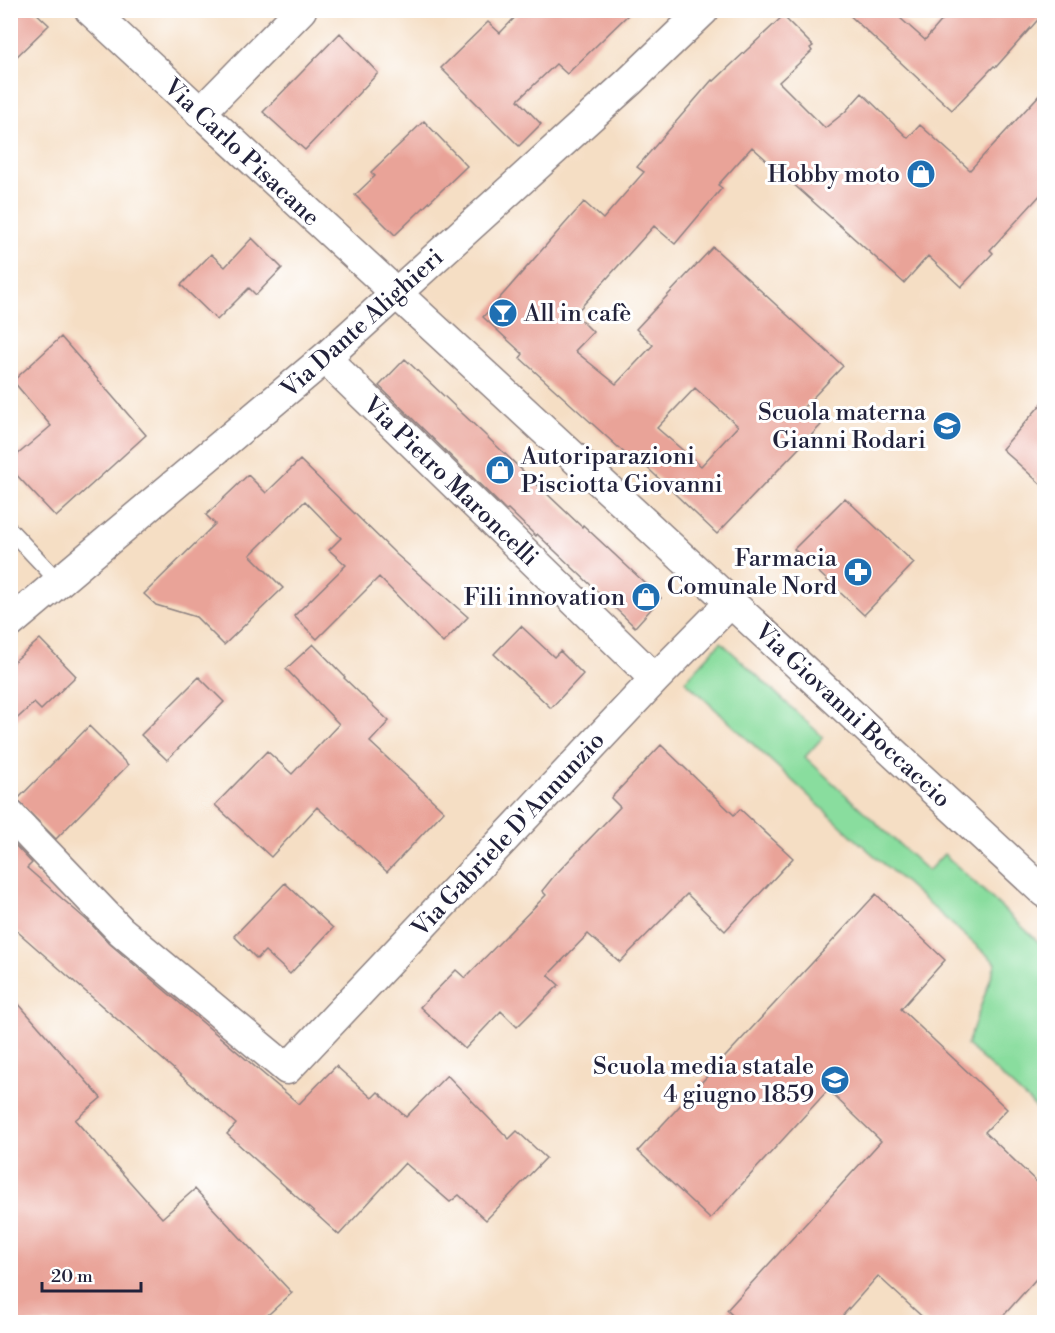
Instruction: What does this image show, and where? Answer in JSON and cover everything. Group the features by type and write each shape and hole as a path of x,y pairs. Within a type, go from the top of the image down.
{"street":[{"name":"Via Carlo Pisacane","path":"90,10 395,294"},
{"path":"200,113 302,10"},
{"name":"Via Dante Alighieri","path":"10,623 325,358 629,82 704,10"},
{"name":"Via Giovanni Boccaccio","path":"395,294 1044,892"},
{"name":"Via Pietro Maroncelli","path":"325,358 655,679"},
{"name":"Via Gabriele D'Annunzio","path":"10,815 121,931 286,1069 655,679 731,602"}],"lane":[{"path":"10,530 59,582"}],"green space":[{"path":"721,642 823,737 805,757 928,871 944,854 1044,947 1044,1115 967,1045 996,963 852,836 685,681"}],"building":[{"path":"10,10 33,10 49,25 10,63"},
{"path":"522,10 633,10 567,74 556,64 518,100 541,124 519,146 441,68 488,22 500,33"},
{"path":"844,10 891,10 925,40 951,10 1044,10 1044,13 996,67 994,66 952,110"},
{"path":"783,16 813,46 810,48 812,51 779,82 825,128 845,112 862,93 908,138 920,125 970,170 1044,90 1044,191 990,250 993,253 961,287 928,256 904,283 752,147 718,185 722,188 675,244 654,226 575,314 593,332 575,351 616,384 653,345 636,329 713,247 843,366 803,408 821,425 717,534 633,454 630,458 520,358 523,354 483,317 584,202 603,219 644,172 637,167 712,80 714,81","holes":["695,388 738,426 701,466 657,428"]},
{"path":"340,33 378,73 305,150 263,112"},
{"path":"424,121 467,166 395,235 355,195 375,176 371,172"},
{"path":"252,238 282,268 256,295 249,288 217,320 181,285 211,254 225,267"},
{"path":"61,337 146,435 56,517 10,468 10,461 51,426 13,381"},
{"path":"405,359 582,527 583,525 661,598 635,627 537,534 536,536 508,509 506,510 379,386"},
{"path":"1044,401 1044,487 1002,449"},
{"path":"300,460 397,555 468,617 443,643 379,577 317,639 294,616 346,565 329,550 341,538 305,501 250,555 283,588 224,645 196,617 156,605 144,594 215,524 206,515 248,475 266,493"},
{"path":"845,498 914,563 864,615 794,549"},
{"path":"521,626 554,657 560,651 583,674 551,708 494,654"},
{"path":"40,639 76,676 41,710 34,703 10,725 10,665"},
{"path":"313,644 344,678 389,721 370,742 444,811 387,872 317,807 271,857 215,805 267,751 292,774 339,724 286,669"},
{"path":"199,677 224,702 167,760 141,735"},
{"path":"89,726 128,765 56,839 17,800"},
{"path":"661,745 734,815 740,809 793,858 725,931 687,894 620,962 588,934 548,975 559,985 517,1027 501,1011 465,1049 420,1007 456,970 465,978 546,895 542,891 554,876 620,807 611,798"},
{"path":"10,840 32,863 27,868 90,923 110,944 299,1104 336,1066 372,1098 378,1092 406,1117 447,1075 509,1139 517,1131 546,1158 486,1220 459,1195 450,1202 405,1163 339,1235 227,1134 236,1124 10,925"},
{"path":"285,883 333,928 290,974 265,951 257,959 234,936"},
{"path":"876,894 945,960 901,1009 1007,1109 985,1132 1044,1189 1044,1270 997,1323 929,1323 878,1276 836,1323 740,1323 727,1310 881,1141 828,1090 710,1219 638,1151"},
{"path":"10,994 101,1098 75,1120 162,1218 195,1189 292,1293 259,1323 10,1323"}],"place":[{"name":"Hobby moto","path":"921,174"},
{"name":"All in cafè","path":"503,313"},
{"name":"Scuola materna Gianni Rodari","path":"947,426"},
{"name":"Autoriparazioni Pisciotta Giovanni","path":"500,470"},
{"name":"Farmacia Comunale Nord","path":"858,572"},
{"name":"Fili innovation","path":"646,597"},
{"name":"Scuola media statale 4 giugno 1859","path":"835,1080"}]}
